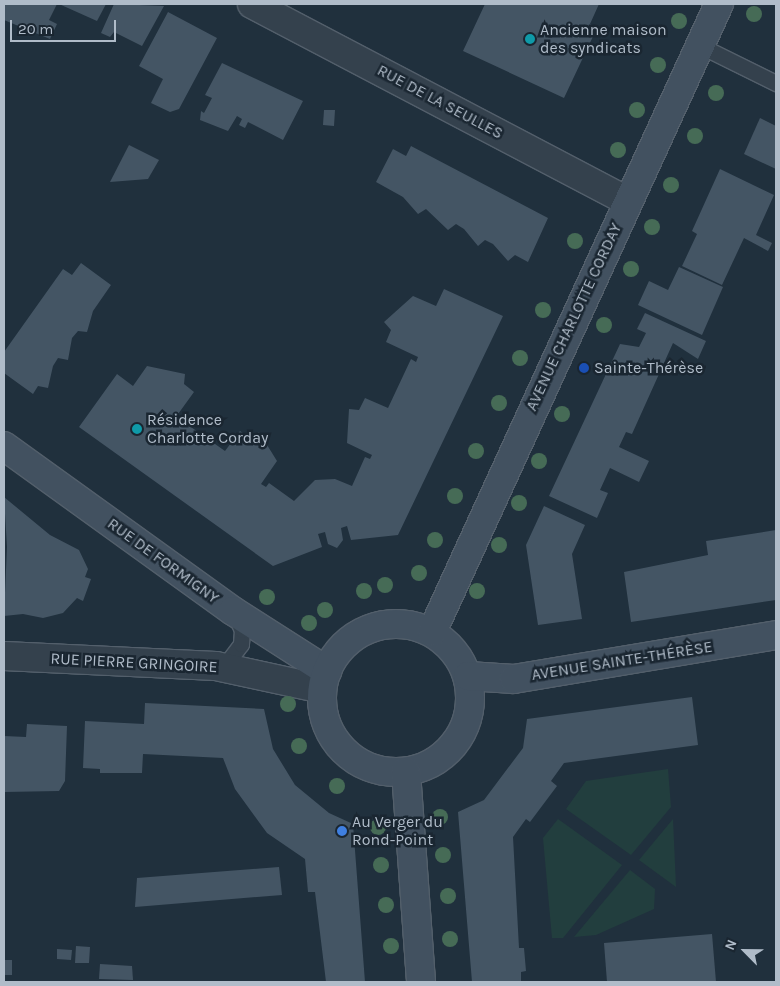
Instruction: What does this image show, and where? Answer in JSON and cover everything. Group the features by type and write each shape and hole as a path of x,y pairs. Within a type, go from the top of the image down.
{"street":[{"name":"RUE DE LA SEULLES","path":"252,4 627,201"},
{"name":"AVENUE CHARLOTTE CORDAY","path":"432,632 627,201 720,4"},
{"name":"RUE DE FORMIGNY","path":"4,446 324,680"},
{"path":"412,625 432,632 459,657 468,676 471,696 462,735 433,764 406,772 373,770 339,747 322,710 324,680 346,642 377,626 412,625"},
{"name":"AVENUE SAINTE-THÉRÈSE","path":"468,676 514,679 776,635"},
{"name":"RUE PIERRE GRINGOIRE","path":"4,656 216,666 324,680"},
{"path":"406,772 421,982"}],"lane":[{"path":"699,45 776,83"},
{"path":"216,666 226,664 241,644 242,630 233,612"}],"green space":[{"path":"668,769 671,807 631,855 566,809 586,781"},
{"path":"558,819 622,865 563,938 552,938 543,838"},
{"path":"673,819 676,887 639,860"},
{"path":"630,870 655,889 654,909 596,935 574,937"}],"building":[{"path":"4,4 57,4 49,20 57,24 50,39 4,20"},
{"path":"59,4 106,4 97,21"},
{"path":"114,4 164,6 142,46 114,32 110,37 101,33"},
{"name":"Ancienne maison des syndicats","path":"485,4 599,4 590,24 597,28 564,98 463,51"},
{"path":"168,12 217,38 179,109 170,112 151,103 163,79 139,66"},
{"path":"222,63 303,101 283,140 248,122 245,128 239,125 242,119 237,116 228,131 200,120 201,111 204,113 212,98 205,95"},
{"path":"324,110 335,110 334,126 323,125"},
{"path":"760,118 776,126 776,169 744,154"},
{"path":"129,145 159,160 148,179 110,182"},
{"path":"411,146 548,218 528,262 515,255 508,261 493,244 485,240 478,246 464,229 456,224 448,230 426,209 418,214 403,197 376,182 393,149 406,156"},
{"path":"720,169 774,195 756,235 772,243 768,251 744,238 722,285 682,266 697,234 692,231"},
{"path":"81,263 111,285 93,311 87,332 78,331 72,338 68,360 58,358 53,366 48,388 38,386 33,394 4,373 4,352 63,269 72,275"},
{"path":"679,267 723,287 702,335 638,305 649,281 668,290"},
{"name":"Résidence Charlotte Corday","path":"444,289 503,316 398,535 351,540 347,526 341,528 343,540 337,548 328,544 325,532 318,534 322,547 273,566 79,427 117,374 133,386 147,366 185,374 184,384 194,392 173,421 178,424 181,420 225,451 240,431 250,438 259,432 277,461 261,484 266,487 269,483 294,501 315,480 335,479 352,486 365,457 370,459 372,455 347,443 349,409 359,410 365,398 388,408 411,359 416,362 418,357 386,342 391,330 384,322 413,296 436,306"},
{"path":"645,313 706,341 698,359 673,343 632,434 626,432 619,447 649,461 639,482 610,468 600,490 608,493 597,518 549,496 620,344 639,347 646,333 637,329"},
{"path":"4,497 50,535 79,550 88,569 85,577 91,579 83,601 77,598 63,613 43,618 23,614 4,616 7,547"},
{"path":"544,506 585,525 572,554 582,619 538,625 526,545"},
{"path":"776,530 776,600 631,622 624,572 708,555 706,541"},
{"path":"692,697 698,745 564,763 551,781 557,786 530,822 526,819 513,837 519,948 524,948 526,971 521,972 521,982 472,982 458,812 484,800 523,748 527,719"},
{"path":"145,703 264,709 273,749 295,785 329,813 353,824 365,982 326,982 315,892 308,892 305,859 267,833 235,789 223,758 143,754 142,773 100,773 100,769 83,768 85,721 144,724"},
{"path":"27,724 67,726 65,781 59,791 4,792 4,736 26,737"},
{"path":"279,867 282,895 135,907 137,878"},
{"path":"712,934 716,982 607,982 604,943"},
{"path":"76,946 90,947 89,963 75,963"},
{"path":"57,949 72,950 71,960 57,959"},
{"path":"4,960 12,960 12,975 4,975"},
{"path":"100,964 132,966 133,980 99,979"}],"place":[{"name":"Ancienne maison des syndicats","path":"530,39"},
{"name":"Sainte-Thérèse","path":"584,368"},
{"name":"Résidence Charlotte Corday","path":"137,429"},
{"name":"Au Verger du Rond-Point","path":"342,831"}]}
